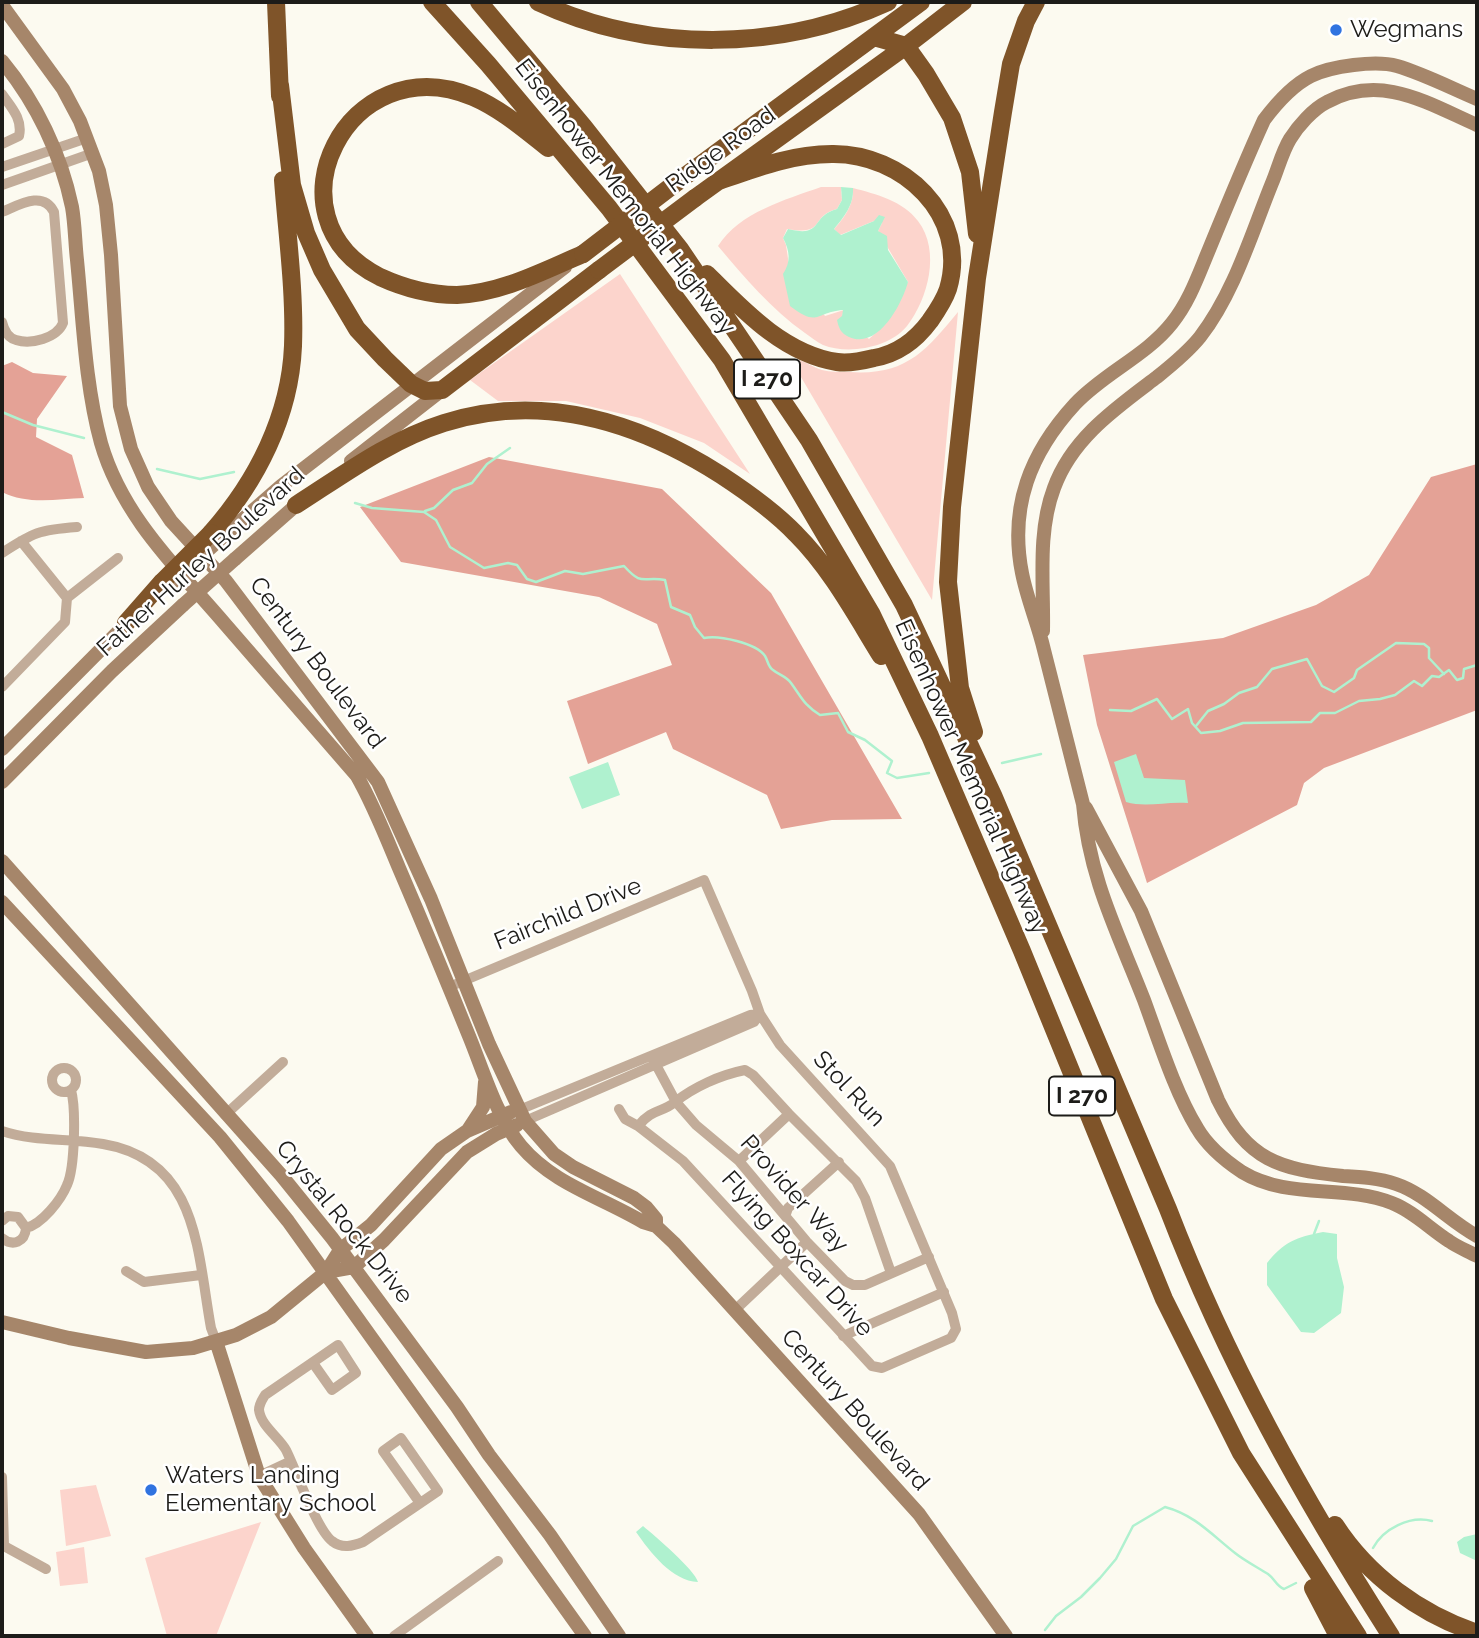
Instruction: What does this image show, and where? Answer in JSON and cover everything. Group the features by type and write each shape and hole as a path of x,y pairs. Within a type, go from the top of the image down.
{"highway":[{"path":"126,623 215,537 263,458 285,399 293,346 280,128 276,2"},
{"name":"Eisenhower Memorial Highway","path":"432,2 609,208 722,360 872,613 930,736 1022,951 1164,1299 1241,1453 1358,1636"},
{"name":"Eisenhower Memorial Highway","path":"479,2 584,127 680,249 808,440 904,605 993,796 1168,1209 1194,1277 1238,1371 1272,1437 1391,1636"},
{"path":"538,2 557,11 622,30 695,40 759,38 810,29 860,15 888,2"},
{"name":"Ridge Road","path":"583,254 921,2"},
{"name":"Ridge Road","path":"442,390 695,198 963,2"},
{"path":"993,796 960,688 948,582 952,507 977,278 1011,64 1036,2"},
{"path":"874,37 906,46 952,118 970,172 977,231 977,278"},
{"path":"280,85 292,185 306,233 322,270 357,329 411,384 425,391 442,390"},
{"path":"583,254 509,286 471,293 457,295 419,291 393,283 359,263 342,247 330,226 323,201 328,160 347,123 360,110 380,98 403,90 429,87 450,90 474,97 512,120 550,149 609,208"},
{"path":"680,249 741,308 776,336 804,351 837,362 859,362 896,351 925,327 940,307 948,289 951,269 950,239 937,208 917,185 895,169 867,158 834,154 794,157 719,181"},
{"path":"296,505 391,445 446,422 505,411 538,410 597,420 646,434 685,452 733,483 765,506 796,534 841,591 930,736"},
{"path":"1194,1277 1323,1508 1354,1552 1371,1570 1412,1602 1453,1624 1477,1633"},
{"path":"1241,1453 1279,1531 1338,1636"}],"street":[{"name":"Century Boulevard","path":"2,5 63,89 93,153 106,205 120,406 136,463 152,494 171,521 226,581 378,782 431,899 522,1115 554,1154 573,1167 634,1198 656,1219 656,1226"},
{"name":"Century Boulevard","path":"2,61 36,111 60,165 72,208 94,407 102,443 116,481 126,502 157,546 357,776 432,941 484,1073 510,1129 521,1146 542,1167 566,1184 656,1226 919,1514 1006,1636"},
{"path":"1477,99 1394,65 1364,65 1310,76 1273,108 1258,133 1188,297 1173,322 1152,344 1076,403 1042,446 1020,502 1017,537 1022,575 1083,804 1085,827 1102,899 1196,1127 1209,1146 1224,1160 1270,1185 1366,1197 1391,1203 1412,1214 1450,1242 1477,1256"},
{"path":"1043,646 1042,573 1046,519 1054,488 1077,445 1110,413 1173,364 1199,338 1231,283 1290,139 1307,118 1324,103 1344,93 1386,89 1423,101 1477,125"},
{"path":"2,94 19,118 21,128 19,136 2,144"},
{"path":"2,167 87,138"},
{"path":"2,186 93,153"},
{"path":"2,212 34,200 43,200 54,212 63,323 60,330 45,339 18,341 10,336 2,322"},
{"name":"Ridge Road","path":"411,384 583,254"},
{"name":"Father Hurley Boulevard","path":"215,537 411,384"},
{"name":"Father Hurley Boulevard","path":"2,782 112,671 183,605 296,505 442,390"},
{"path":"2,553 32,533 77,527"},
{"path":"2,687 65,622 67,598 21,541"},
{"path":"67,598 118,558"},
{"name":"Father Hurley Boulevard","path":"2,749 126,623"},
{"path":"1083,804 1141,911 1218,1100 1230,1124 1245,1141 1263,1157 1286,1168 1379,1179 1399,1185 1423,1198 1460,1227 1477,1236"},
{"name":"Crystal Rock Drive","path":"2,861 281,1175 354,1267 457,1407 619,1636"},
{"name":"Fairchild Drive","path":"449,987 704,880"},
{"name":"Stol Run","path":"704,880 760,1014 780,1045 890,1166 956,1329"},
{"name":"Crystal Rock Drive","path":"2,902 220,1137 296,1230 343,1300 585,1636"},
{"path":"2,1322 146,1352 193,1348 236,1335 271,1317 326,1272 340,1250 371,1225 441,1149 467,1131 503,1115 522,1115 754,1022 760,1014"},
{"name":"Provider Way","path":"654,1061 676,1102 696,1125 739,1161 807,1242 845,1281 853,1285 864,1285 929,1257"},
{"path":"226,1115 283,1062"},
{"path":"638,1126 652,1112 676,1102 688,1091 745,1070 753,1075 856,1181 865,1198 891,1273"},
{"path":"467,1131 483,1107 484,1073"},
{"path":"26,1228 33,1226 60,1198 69,1182 74,1101 71,1090"},
{"name":"Flying Boxcar Drive","path":"619,1109 625,1119 683,1161 872,1366 882,1368 951,1338 956,1329"},
{"path":"739,1161 789,1114"},
{"path":"326,1272 354,1267 384,1240 467,1152 496,1134 510,1129 522,1115"},
{"path":"2,1131 21,1137 103,1144 126,1150 146,1160 166,1176 180,1194 190,1215 216,1342 259,1476 284,1519 368,1636"},
{"path":"786,1214 788,1208 839,1163"},
{"path":"2,1221 8,1216 18,1217 26,1228"},
{"path":"2,1238 9,1243 18,1242 24,1236 26,1228"},
{"path":"735,1310 807,1242"},
{"path":"126,1271 144,1282 201,1275"},
{"path":"843,1336 943,1292"},
{"path":"313,1363 332,1390 356,1373 338,1345 265,1395 259,1411 264,1422 284,1446 325,1534 337,1544 354,1546 363,1542 420,1503 438,1490 401,1438 383,1451 420,1503"},
{"path":"259,1476 291,1461"},
{"path":"2,1477 4,1546 46,1569"},
{"path":"394,1636 498,1561"}],"shaded area":[{"path":"821,187 841,187 842,200 837,209 828,212 813,228 787,229 783,238 789,265 825,316 844,310 842,316 869,339 880,329 908,282 878,231 882,223 874,221 840,235 834,229 848,210 853,188 880,196 905,208 925,233 930,260 926,289 907,326 890,340 868,348 856,349 823,345 793,324 770,303 718,246 738,224 751,216 778,202"},
{"path":"841,187 853,188 852,200 834,229 841,235 874,221 879,215 885,217 878,231 887,236 888,250 908,282 887,323 870,337 860,339 849,337 841,330 837,320 842,316 843,310 812,317 799,313 790,306 783,274 789,256 783,238 788,229 807,231 823,216 837,209 842,200"},
{"path":"620,274 750,474 704,443 640,418 566,401 498,401 470,380"},
{"path":"958,312 932,600 791,360 799,360 832,372 885,370 924,350"},
{"path":"12,362 33,373 67,376 37,419 36,437 72,455 84,498 32,500 2,492 2,366"},
{"path":"489,457 662,489 771,593 902,819 832,820 781,829 767,795 673,749 666,732 588,764 567,701 672,665 657,624 599,597 401,562 360,507"},
{"path":"1477,464 1477,710 1324,768 1304,783 1297,805 1147,883 1097,725 1083,655 1223,638 1316,605 1369,575 1431,477"},
{"path":"1136,754 1144,778 1185,780 1188,803 1126,802 1114,762"},
{"path":"608,762 620,795 582,809 569,777"},
{"path":"1323,1232 1337,1234 1337,1258 1344,1287 1341,1313 1314,1333 1301,1332 1267,1285 1267,1263 1291,1241"},
{"path":"96,1485 111,1536 66,1546 60,1490"},
{"path":"261,1522 216,1636 167,1636 145,1558"},
{"path":"643,1526 682,1562 698,1582 679,1577 662,1564 636,1532"},
{"path":"1477,1534 1477,1561 1460,1553 1457,1542"},
{"path":"84,1547 88,1583 60,1586 56,1552"}],"waterway":[{"path":"2,412 33,425 84,438"},
{"path":"425,511 434,508 453,490 472,483 487,464 510,448"},
{"path":"157,469 200,479 234,472"},
{"path":"355,503 372,508 424,512 436,520 450,547 484,568 508,563 517,565 527,579 536,582 565,571 583,574 624,566 639,579 665,580 671,607 690,615 704,638 737,641 760,651 771,669 789,681 810,708 820,715 838,713 848,732 865,740 892,761 887,773 897,778 929,773"},
{"path":"1196,726 1208,711 1239,693 1257,687 1272,669 1307,659 1322,686 1334,692 1354,678 1357,670 1396,643 1424,644 1429,648 1429,658 1444,674"},
{"path":"1110,710 1131,711 1157,699 1172,719 1188,709 1192,723 1201,733 1220,731 1243,723 1311,722 1320,713 1335,713 1359,701 1395,695 1414,681 1422,686 1432,676 1439,677 1449,670 1457,680 1463,678 1464,669 1477,665"},
{"path":"1002,763 1041,754"},
{"path":"1314,1234 1319,1221"},
{"path":"1045,1630 1056,1616 1100,1578 1116,1559 1133,1526 1165,1507 1194,1520 1239,1556 1268,1574 1281,1588 1296,1583"},
{"path":"1373,1548 1383,1535 1398,1525 1415,1520 1432,1521"}],"place":[{"name":"Wegmans","path":"1336,30"},
{"name":"Waters Landing Elementary School","path":"151,1490"}]}
